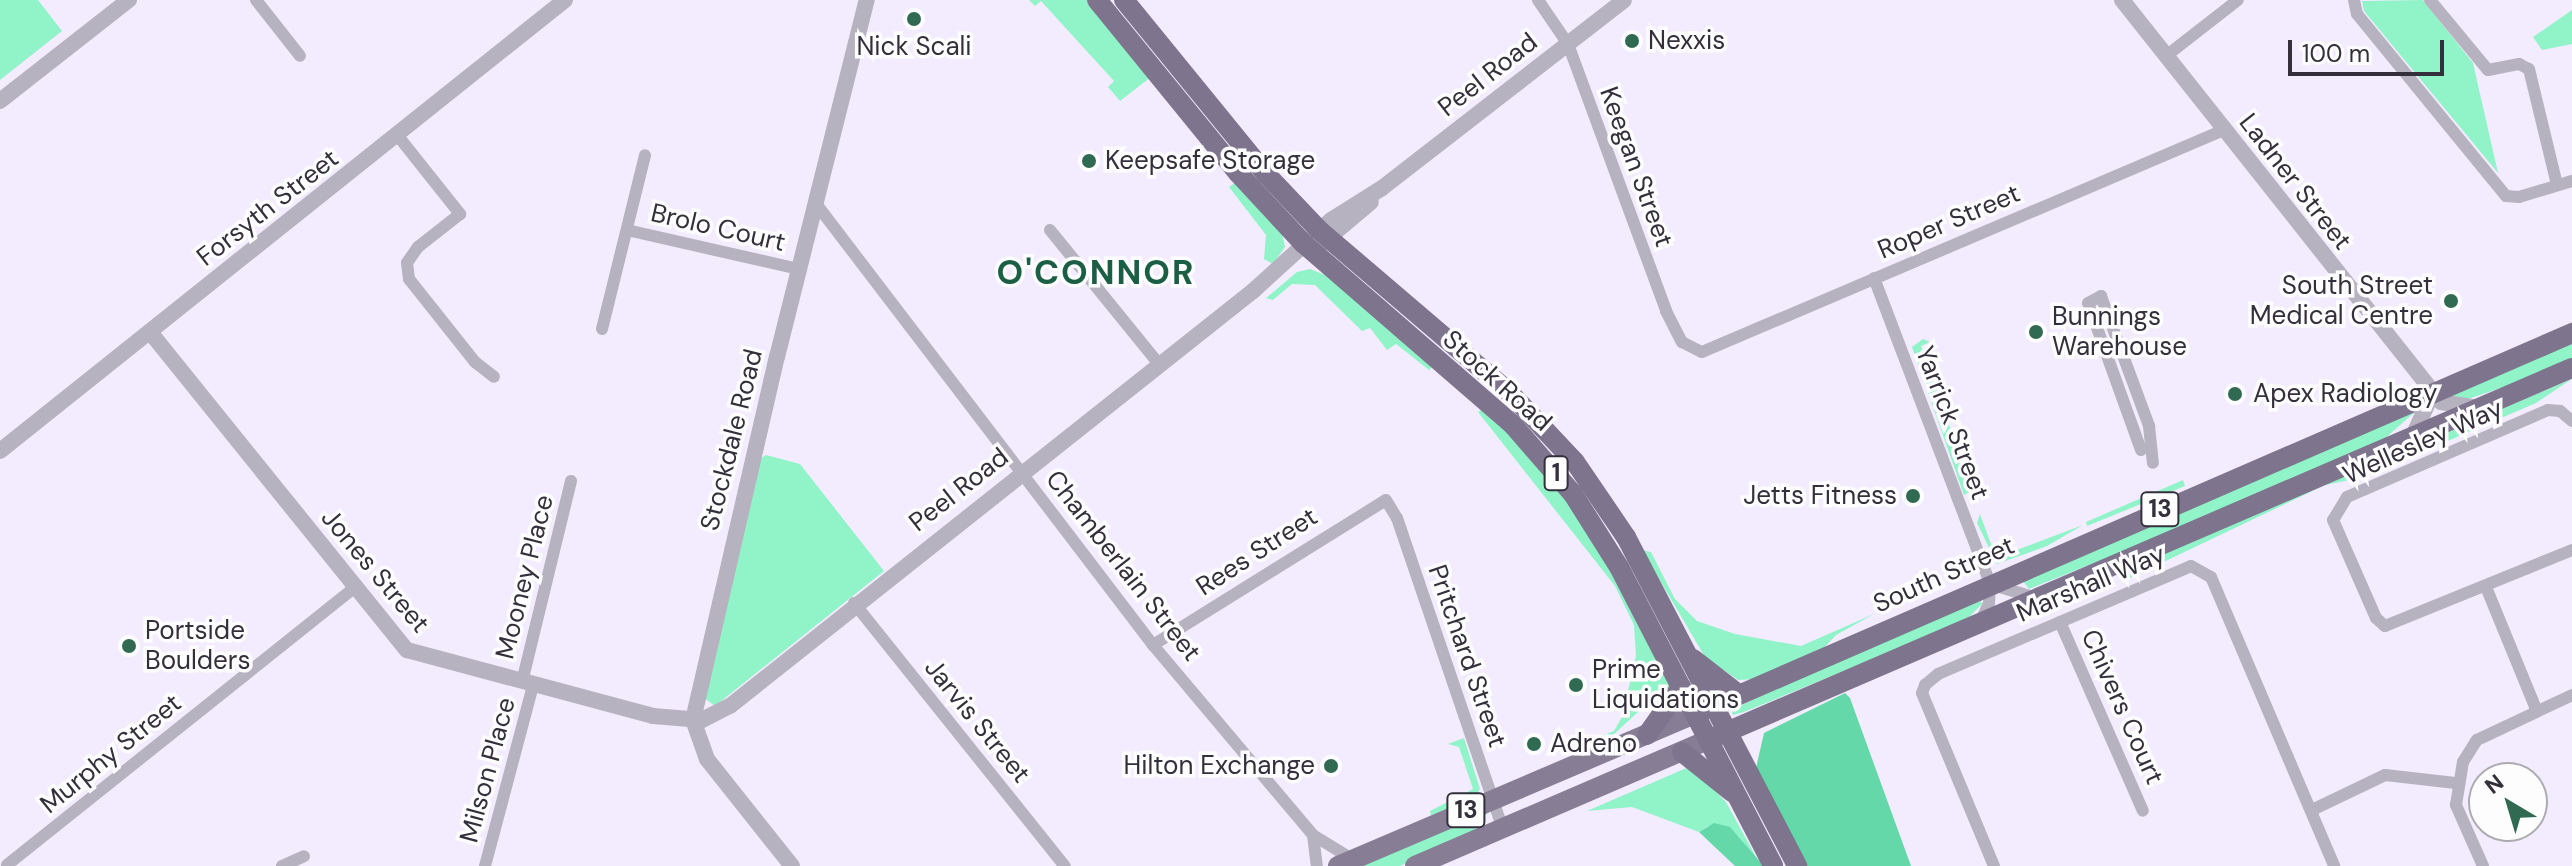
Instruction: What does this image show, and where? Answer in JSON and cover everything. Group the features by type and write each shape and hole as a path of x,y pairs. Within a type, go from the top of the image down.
{"highway":[{"name":"Stock Road","path":"1097,0 1238,173 1493,406 1554,471 1602,539 1681,687 1704,710"},
{"name":"Stock Road","path":"1124,0 1266,174 1315,241 1509,392 1561,445 1611,512 1689,657 1704,710 1717,736 1735,795 1773,866"},
{"name":"South Street","path":"1704,710 2572,333"},
{"name":"13","path":"1717,736 2572,368"},
{"path":"1689,657 1738,694"},
{"path":"1647,735 1681,687"},
{"path":"1739,756 1767,715"},
{"name":"Stock Road","path":"1717,736 1739,756 1797,866"},
{"path":"1682,752 1735,795"}],"main road":[{"name":"South Street","path":"1344,864 1704,710"},
{"name":"13","path":"1415,866 1717,736"}],"street":[{"path":"0,101 129,0"},
{"path":"256,0 300,56"},
{"name":"Forsyth Street","path":"0,451 565,0"},
{"name":"Stockdale Road","path":"693,720 799,269 867,0"},
{"name":"Keegan Street","path":"1538,0 1568,44 1666,311 1692,349"},
{"name":"Peel Road","path":"693,720 730,706 1021,471 1624,0"},
{"name":"Ladner Street","path":"2122,0 2433,392 2452,406 2479,408"},
{"path":"2166,56 2238,0"},
{"path":"2354,0 2357,14 2496,188 2506,196 2519,197 2572,181"},
{"path":"2430,0 2488,70 2519,64 2529,69 2557,185"},
{"name":"Roper Street","path":"1692,349 1702,352 2224,130"},
{"path":"398,136 460,214 418,247 407,263 409,279 475,362 494,377"},
{"name":"Brolo Court","path":"602,329 645,155"},
{"name":"Chamberlain Street","path":"817,205 1153,645 1313,835 1344,864"},
{"name":"Brolo Court","path":"627,230 799,269"},
{"path":"1050,230 1159,364"},
{"name":"Yarrick Street","path":"1874,278 1990,584"},
{"path":"2141,450 2088,303 2101,296 2149,426 2153,463"},
{"name":"Jones Street","path":"150,332 397,641 419,657 653,716 693,720"},
{"path":"2413,436 2433,392"},
{"name":"Wellesley Way","path":"2572,421 2560,411 2548,410 2347,497 2337,507 2333,520 2376,618 2385,626 2572,550"},
{"name":"Mooney Place","path":"528,684 571,481"},
{"name":"Rees Street","path":"1153,645 1386,500"},
{"name":"Pritchard Street","path":"1386,500 1397,518 1503,829"},
{"name":"Marshall Way","path":"1994,866 1922,693 1938,674 2191,566 2202,568 2312,810 2330,865"},
{"path":"1980,624 1989,603 1990,584 2038,599"},
{"name":"Murphy Street","path":"8,866 355,587"},
{"path":"2486,587 2536,709"},
{"name":"Jarvis Street","path":"854,603 1065,866"},
{"name":"Chivers Court","path":"2060,622 2143,811"},
{"name":"Milson Place","path":"485,866 528,684"},
{"path":"2483,866 2456,805 2456,783 2477,740 2536,709 2572,695"},
{"path":"693,720 707,759 792,866"},
{"path":"2312,810 2385,775 2456,783"},
{"path":"1313,835 1317,866"},
{"path":"0,856 8,866"},
{"path":"282,866 304,856"}],"green space":[{"path":"0,0 38,0 62,31 0,80"},
{"path":"1029,0 1089,0 1151,77 1120,101 1108,87 1114,81 1041,1 1035,6"},
{"path":"2423,0 2473,63 2498,173 2364,11 2362,1"},
{"path":"2572,10 2572,44 2542,50 2533,37"},
{"path":"1236,182 1282,233 1285,247 1273,264 1264,259 1266,235 1229,187"},
{"path":"1310,269 1325,275 1434,365 1429,370 1396,344 1387,350 1370,328 1362,331 1315,285 1292,284 1273,300 1266,298 1297,272"},
{"path":"1923,339 1930,342 1921,346 1969,481 1977,479 1980,486 1964,495 1912,347"},
{"path":"2572,339 2572,361 2548,372 2468,399 2443,395"},
{"path":"2572,379 2536,403 2364,477 2325,485 2130,578 2127,572 2156,555"},
{"path":"1485,408 1512,433 1584,523 1671,684 1669,700 1652,699 1611,737 1579,752 1579,746 1614,731 1622,717 1636,656 1634,625 1615,586 1478,412"},
{"path":"2417,410 2381,442 2139,545 2029,589 2020,577"},
{"path":"766,455 800,464 884,571 715,706 703,697 761,458"},
{"path":"2183,480 2185,486 2087,526 2086,522"},
{"path":"1980,514 1991,544 2006,554 2083,525 2047,546 1997,564 1977,523"},
{"path":"1642,550 1651,552 1675,599 1697,621 1735,634 1801,646 1874,614 1836,635 1822,650 1755,679 1738,680 1705,657"},
{"path":"1978,595 1982,604 1965,621 1733,715 1731,710"},
{"path":"1845,693 1850,698 1911,866 1806,866 1756,768 1764,733"},
{"path":"1464,738 1480,789 1474,797 1431,816 1430,811 1473,789 1459,747 1448,744"},
{"path":"1691,766 1726,802 1756,857 1737,835 1708,826 1699,832 1632,807 1587,811"},
{"path":"1488,812 1471,834 1400,866 1352,866"},
{"path":"1714,823 1730,827 1764,866 1735,866 1699,832"}],"place":[{"name":"Nick Scali","path":"914,19"},
{"name":"Nexxis","path":"1632,41"},
{"name":"Keepsafe Storage","path":"1089,161"},
{"name":"South Street Medical Centre","path":"2451,301"},
{"name":"Bunnings Warehouse","path":"2036,332"},
{"name":"Apex Radiology","path":"2235,394"},
{"name":"Jetts Fitness","path":"1913,496"},
{"name":"Portside Boulders","path":"129,646"},
{"name":"Prime Liquidations","path":"1576,685"},
{"name":"Adreno","path":"1534,744"},
{"name":"Hilton Exchange","path":"1331,766"}],"district":[{"name":"O'CONNOR","path":"1096,273"}]}
